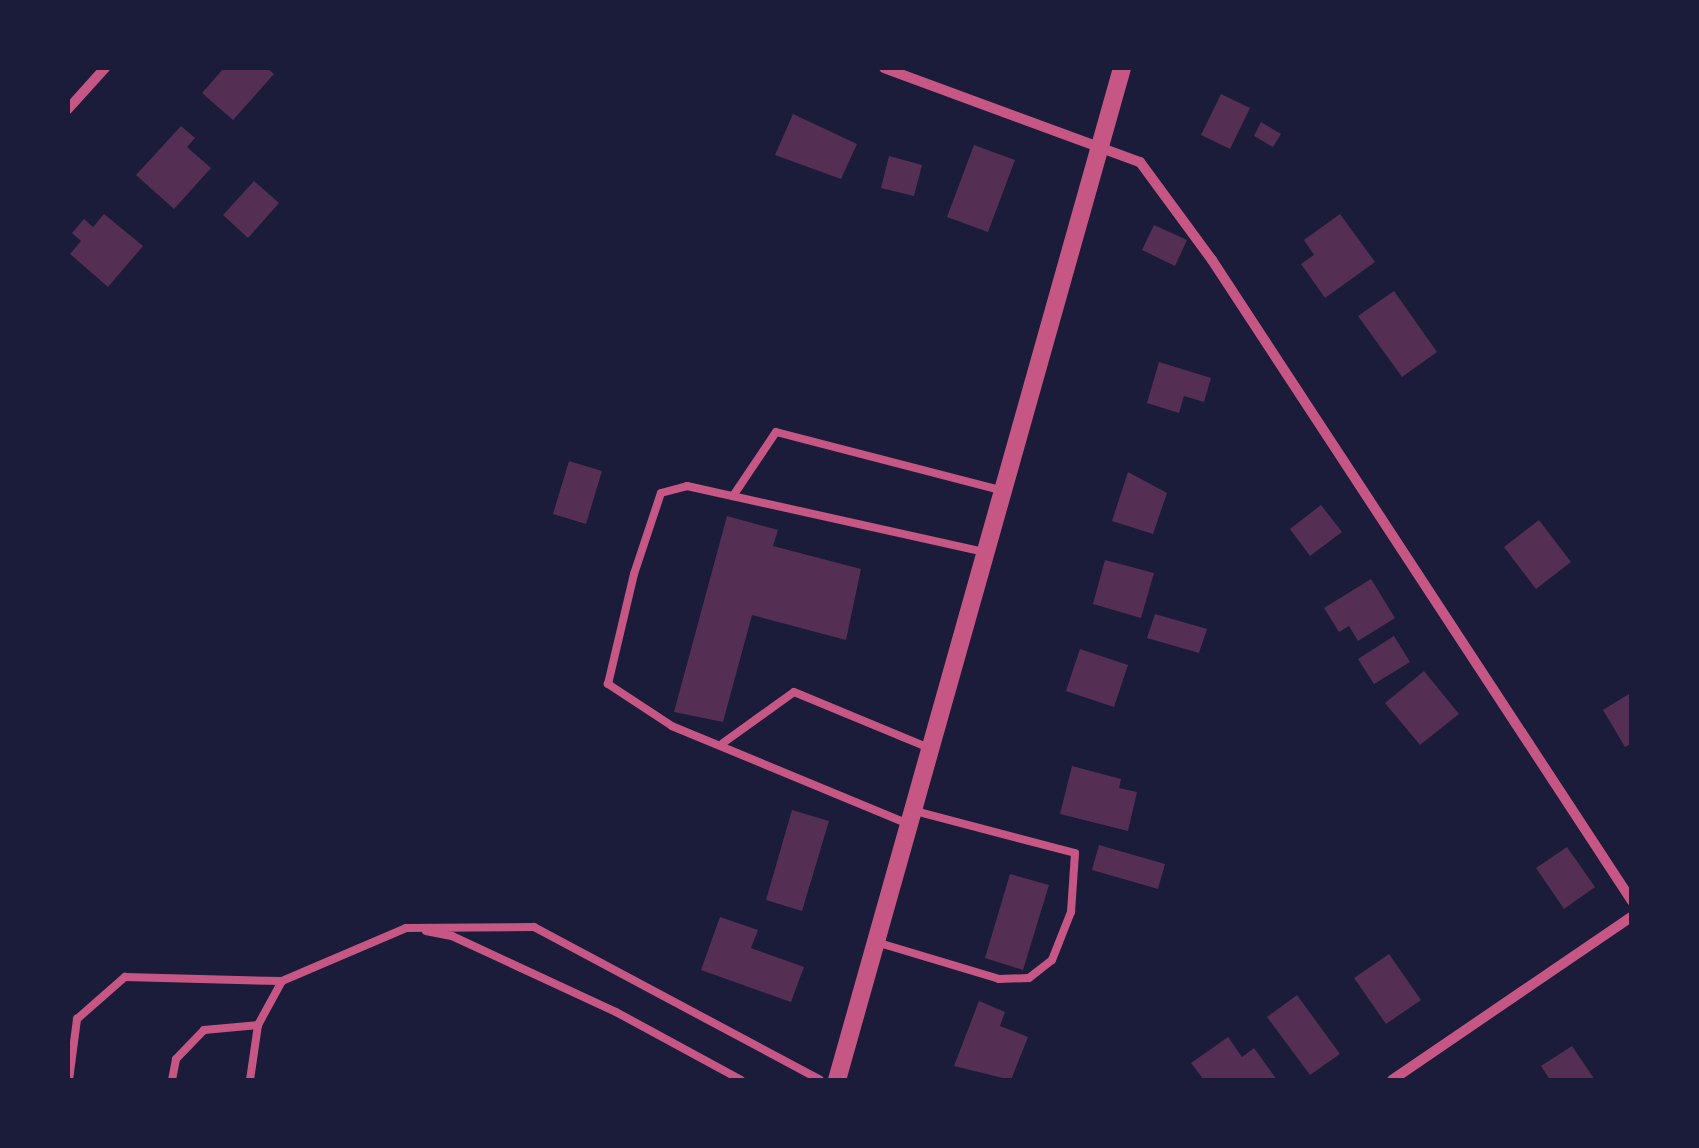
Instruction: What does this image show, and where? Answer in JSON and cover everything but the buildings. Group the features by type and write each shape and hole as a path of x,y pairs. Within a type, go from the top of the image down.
{"street":[{"path":"68,110 104,68"},
{"path":"884,68 1140,162 1212,260 1632,901"},
{"path":"837,1080 1097,145 1122,68"},
{"path":"1392,1080 1632,916"}],"lane":[{"path":"734,496 776,432 1001,490"},
{"path":"876,942 999,979 1029,978 1052,960 1071,912 1075,853 912,818 672,726 608,684 660,493 686,486 984,552"},
{"path":"723,743 794,692 932,749"},
{"path":"69,1080 76,1020 125,976 282,981 406,928 534,927 820,1080"},
{"path":"406,928 452,936 616,1012 741,1080"},
{"path":"250,1080 258,1025 282,981"},
{"path":"172,1080 176,1058 204,1030 258,1025"}]}
